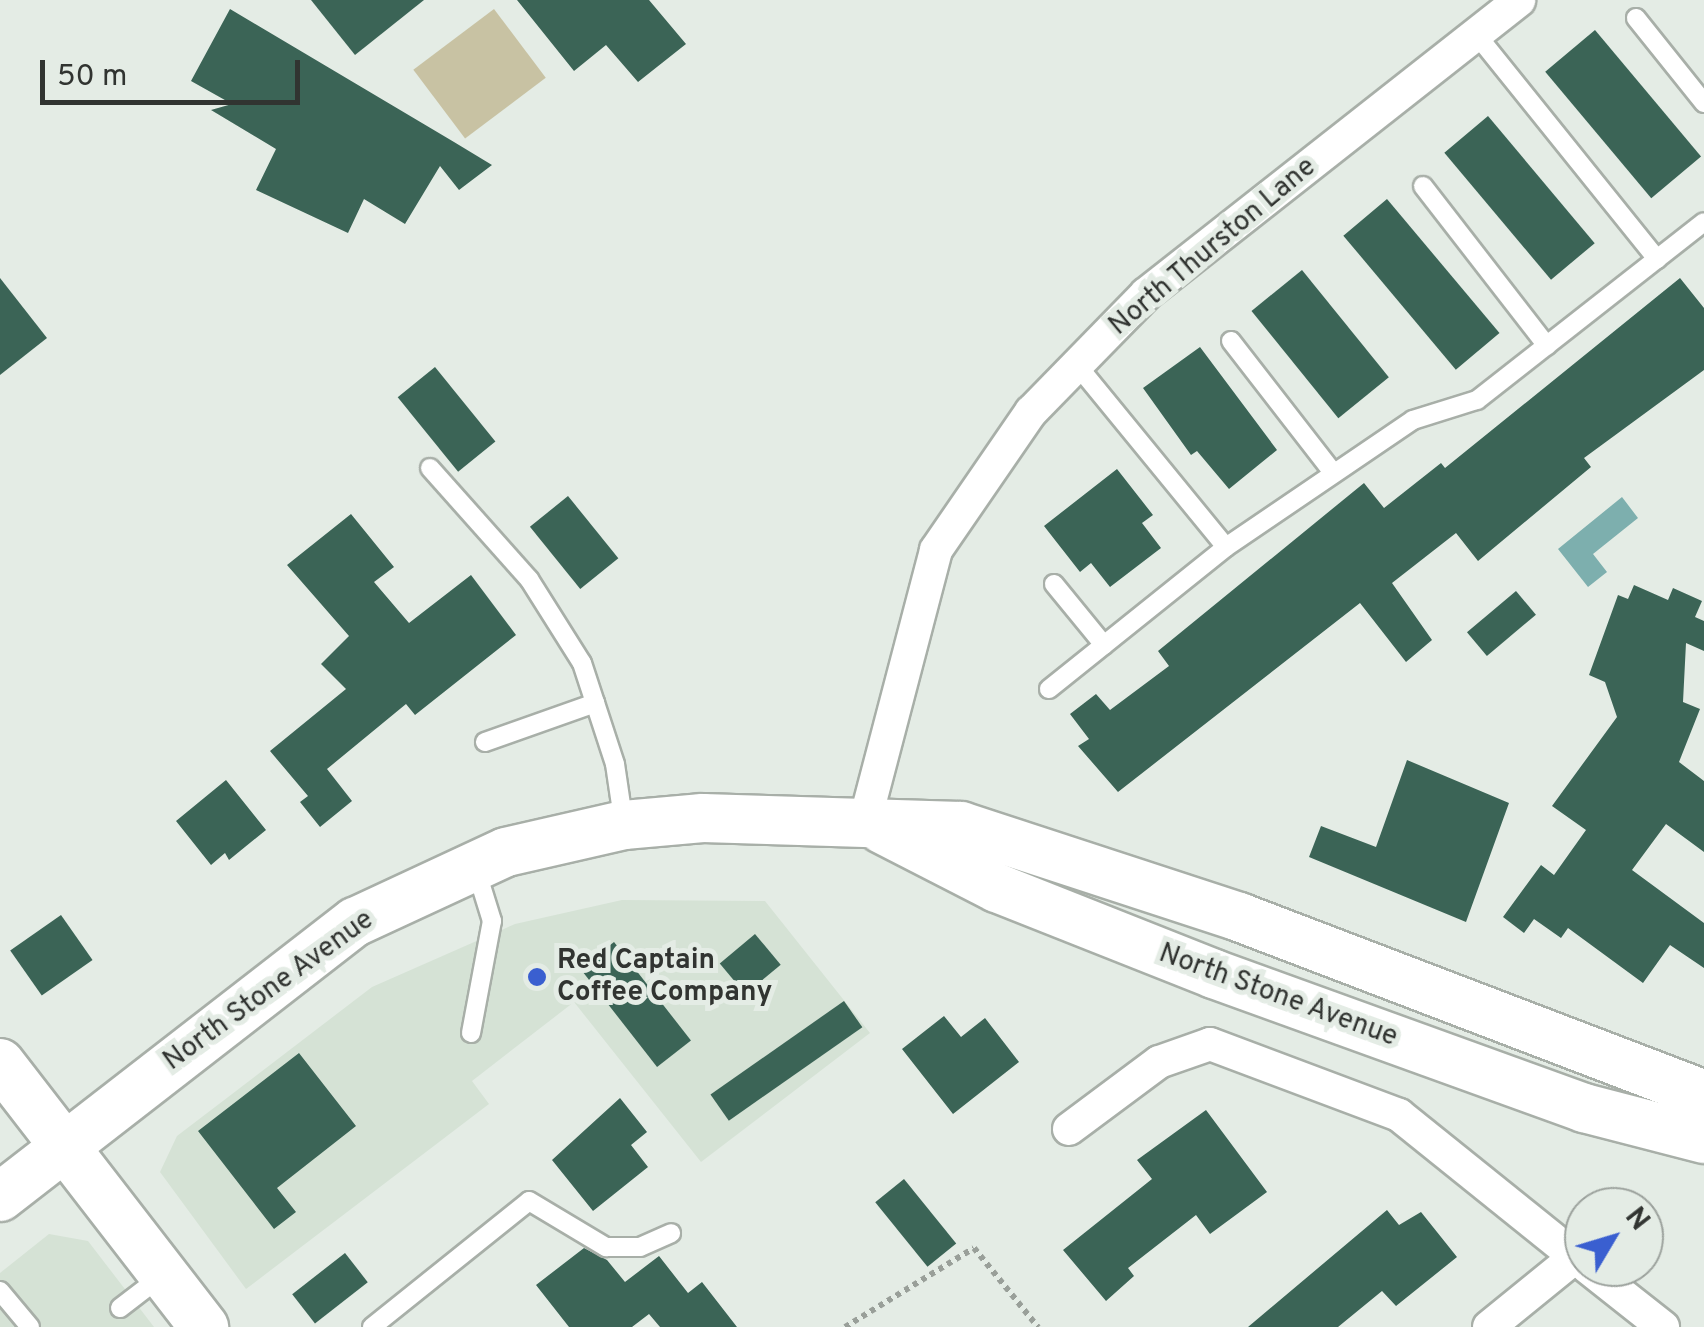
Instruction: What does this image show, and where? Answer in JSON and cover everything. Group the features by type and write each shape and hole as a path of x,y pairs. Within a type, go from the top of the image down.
{"main road":[{"name":"North Stone Avenue","path":"0,1197 355,922 506,852 624,825 703,818 865,820 961,826 1183,898 1704,1095"},
{"name":"North Stone Avenue","path":"865,820 997,888 1214,974 1584,1108 1704,1139"},
{"path":"0,1062 204,1327"}],"street":[{"name":"North Thurston Lane","path":"865,820 936,550 1030,412 1146,294 1519,0"},
{"path":"1069,1129 1159,1062 1210,1044 1399,1115 1564,1248"},
{"path":"1490,1327 1564,1276"},
{"path":"1612,1287 1663,1327"}],"lane":[{"path":"1636,18 1704,104"},
{"path":"1476,34 1657,259"},
{"path":"1423,186 1547,346"},
{"path":"1049,689 1226,547 1332,471 1413,420 1477,400 1704,222"},
{"path":"1232,341 1332,471"},
{"path":"1077,364 1226,547"},
{"path":"430,468 529,579 582,663 624,825"},
{"path":"1054,584 1104,645"},
{"path":"486,742 595,704"},
{"path":"471,1033 492,921 475,866"},
{"path":"372,1327 529,1200 606,1247 640,1247 671,1233"},
{"path":"120,1308 164,1275"},
{"path":"0,1291 30,1327"}],"path":[{"path":"846,1327 974,1248 1038,1327"}],"shaded area":[{"path":"494,9 546,78 465,138 413,70"},
{"path":"622,900 765,901 870,1033 701,1162 574,1002 472,1081 489,1104 246,1289 160,1172 177,1136 372,987 515,924"},
{"path":"49,1234 88,1241 154,1327 0,1327 0,1273"}],"water":[{"path":"1622,497 1638,518 1593,554 1607,572 1588,587 1558,549"}],"building":[{"path":"311,0 424,0 355,55"},
{"path":"517,0 649,0 686,44 638,82 606,45 574,71"},
{"path":"230,9 492,165 459,190 440,166 405,224 364,199 348,233 256,190 276,149 211,110 232,104 191,81"},
{"path":"1595,30 1701,156 1651,198 1545,72"},
{"path":"1488,116 1595,243 1551,280 1444,153"},
{"path":"1387,199 1499,333 1456,370 1343,236"},
{"path":"1302,270 1389,377 1338,418 1251,311"},
{"path":"0,278 47,338 0,375"},
{"path":"1680,278 1704,308 1704,370 1584,458 1591,467 1478,561 1456,533 1392,583 1432,640 1406,662 1360,603 1118,792 1078,746 1089,739 1070,714 1096,694 1110,710 1169,666 1158,651 1364,483 1384,508 1441,463 1445,468"},
{"path":"1200,347 1277,450 1229,489 1197,451 1191,455 1143,388"},
{"path":"435,367 495,442 458,472 398,397"},
{"path":"1117,469 1153,515 1142,523 1161,548 1110,587 1091,563 1080,572 1044,526"},
{"path":"568,496 618,558 580,589 530,527"},
{"path":"351,514 394,567 374,582 409,623 471,575 516,635 415,715 406,704 327,769 352,801 320,827 300,802 308,796 270,751 346,689 321,664 349,636 287,565"},
{"path":"1634,585 1668,600 1673,588 1702,601 1695,617 1704,621 1704,651 1686,643 1683,702 1700,709 1679,762 1704,781 1704,852 1666,824 1632,870 1704,923 1704,968 1670,945 1643,983 1568,928 1561,938 1534,919 1524,933 1503,917 1541,865 1554,875 1586,830 1552,806 1617,717 1605,682 1589,675 1618,595 1628,599"},
{"path":"1516,591 1536,615 1487,656 1467,632"},
{"path":"1407,760 1509,803 1466,922 1309,857 1321,826 1376,847"},
{"path":"226,780 266,830 229,860 225,853 211,865 176,821"},
{"path":"61,915 93,960 42,996 10,951"},
{"path":"755,934 781,965 745,994 720,964"},
{"path":"614,942 691,1041 657,1067 580,968"},
{"path":"844,1001 862,1027 729,1121 710,1094"},
{"path":"944,1016 961,1037 985,1018 1019,1062 953,1114 902,1049"},
{"path":"299,1053 356,1126 277,1188 296,1212 274,1229 198,1131"},
{"path":"620,1098 647,1132 631,1145 648,1167 593,1211 552,1160"},
{"path":"1206,1110 1267,1192 1210,1234 1196,1215 1128,1268 1134,1276 1106,1301 1063,1250 1152,1179 1137,1160"},
{"path":"904,1179 956,1244 927,1267 875,1202"},
{"path":"1387,1210 1399,1225 1421,1212 1457,1257 1396,1306 1382,1291 1338,1327 1248,1327"},
{"path":"584,1248 607,1260 625,1282 659,1256 688,1293 702,1282 737,1327 660,1327 649,1314 632,1327 569,1327 536,1285"},
{"path":"345,1253 368,1282 315,1323 292,1294"}],"place":[{"name":"Red Captain Coffee Company","path":"537,977"}]}
